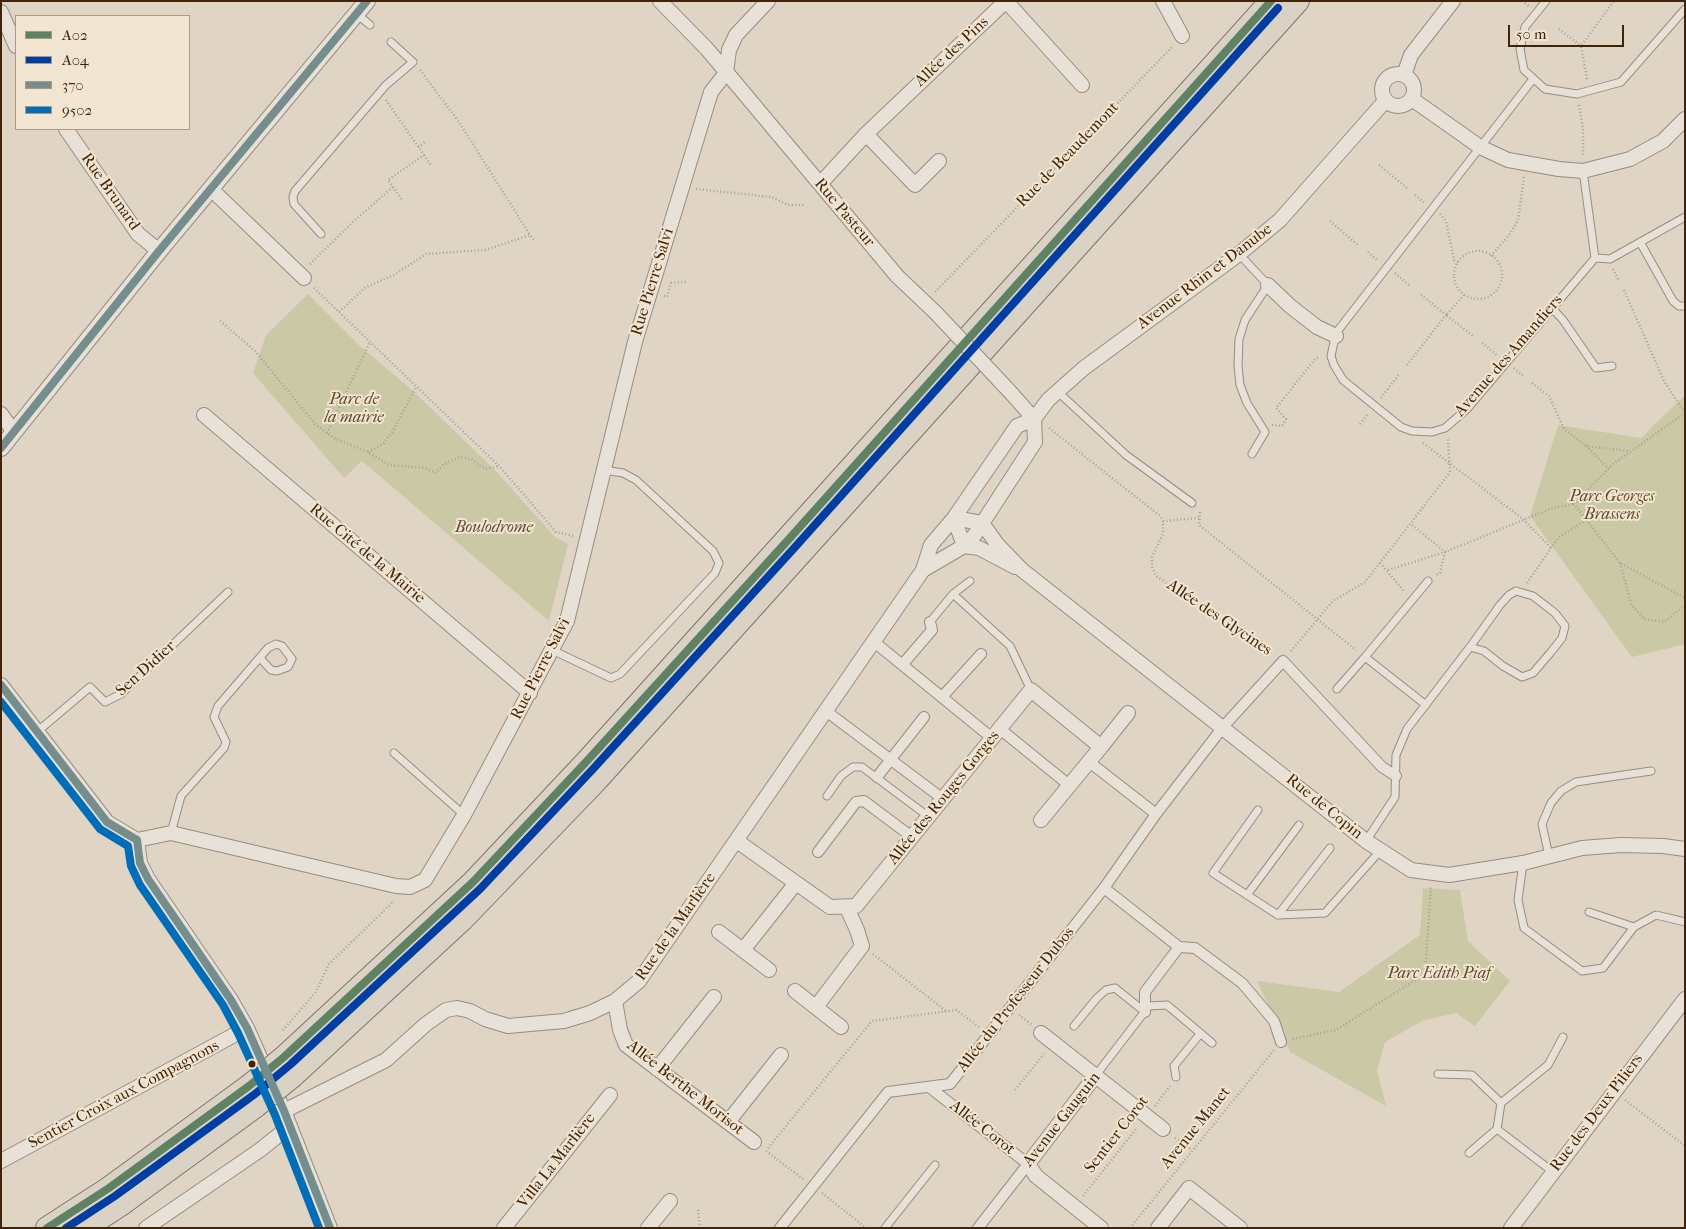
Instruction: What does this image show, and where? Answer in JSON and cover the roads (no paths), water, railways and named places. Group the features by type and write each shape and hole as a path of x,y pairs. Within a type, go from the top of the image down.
{"highway":[{"path":"289,1066 473,882 580,769 1271,1"},
{"path":"85,1228 119,1206 462,920 596,781 1298,1"},
{"path":"47,1228 253,1096"}],"street":[{"name":"Rue Pasteur","path":"660,1 707,49 891,269 936,313 1034,419"},
{"path":"726,73 729,50 736,35 768,1"},
{"name":"Allée des Pins","path":"820,184 866,134 1006,1 1082,85"},
{"path":"1163,1 1182,36"},
{"path":"1404,75 1411,55 1452,1"},
{"path":"1,448 159,251 362,7"},
{"path":"1,12 15,44"},
{"name":"Rue Pierre Salvi","path":"171,833 396,886 410,886 425,880 464,815 567,621 635,342 711,92 726,73"},
{"path":"1394,74 1404,75 1414,85 1412,99 1399,107 1385,101 1382,92 1386,79 1394,74"},
{"path":"1412,99 1480,147 1508,160 1525,165 1583,170 1630,159 1663,141 1685,119"},
{"name":"Avenue Rhin et Danube","path":"1034,419 1041,407 1057,391 1122,338 1239,254 1280,220 1385,101"},
{"name":"Rue Brunard","path":"67,130 138,234 159,251"},
{"path":"866,134 915,185 939,161"},
{"path":"211,189 302,276"},
{"path":"1265,290 1310,322 1336,336"},
{"path":"1,414 14,432"},
{"name":"Rue Cité de la Mairie","path":"204,415 530,693"},
{"name":"Rue de la Marlière","path":"284,1111 386,1060 426,1024 446,1010 457,1008 470,1011 484,1019 508,1026 564,1021 590,1013 615,1001 639,981 922,570 931,545 954,518 1017,426 1034,419 1036,442 982,523 964,546 922,570"},
{"path":"964,546 954,518 982,523"},
{"name":"Rue de Copin","path":"982,523 1022,570 1366,841 1411,870 1449,875 1524,863 1582,848 1621,845 1663,846 1685,849"},
{"name":"Rue de Copin","path":"964,546 979,548 1022,570"},
{"path":"902,665 932,630 930,622"},
{"path":"873,641 942,697 1069,785"},
{"path":"942,697 981,654"},
{"name":"Allée du Professeur Dubos","path":"780,1228 888,1092 950,1084 1104,888 1156,814 1223,727 1283,661"},
{"name":"Allée des Glycines","path":"1283,661 1382,767 1396,776"},
{"path":"1,684 107,822 137,840 171,833"},
{"path":"1031,690 1101,747"},
{"name":"Allée des Rouges Gorges","path":"852,907 929,817 1031,690"},
{"path":"826,711 943,799"},
{"path":"1040,820 1128,713"},
{"path":"877,777 924,717"},
{"path":"1088,761 1156,814"},
{"path":"818,852 856,802 864,800 912,837"},
{"path":"137,840 140,863 148,879 221,985 247,1028 284,1111 330,1228"},
{"path":"737,841 830,907 852,907 862,946 816,1007"},
{"path":"743,950 796,883"},
{"path":"1104,888 1179,947 1195,948 1242,984 1274,1021 1281,1042"},
{"path":"719,932 769,970"},
{"path":"1145,1012 1145,992 1179,947"},
{"path":"796,991 841,1027"},
{"path":"658,1069 714,997"},
{"name":"Rue des Deux Piliers","path":"1511,1228 1685,999"},
{"name":"Allée Berthe Morisot","path":"615,1001 620,1030 626,1044 754,1142"},
{"name":"Sentier Croix aux Compagnons","path":"1,1161 247,1028"},
{"path":"1041,1033 1163,1129"},
{"path":"728,1122 781,1055"},
{"name":"Avenue Gauguin","path":"978,1228 1096,1076"},
{"name":"Allée Corot","path":"929,1087 1028,1164 1036,1176 1101,1228"},
{"name":"Villa La Marlière","path":"504,1228 610,1095"},
{"path":"146,1228 260,1150 290,1126"},
{"path":"1158,1228 1189,1188 1240,1228"},
{"path":"648,1228 670,1201"}],"lane":[{"path":"1546,1 1525,27 1520,49 1524,70 1545,89 1577,94 1621,82 1685,9"},
{"path":"362,7 370,25"},
{"path":"322,234 294,204 295,191 380,91 412,62 390,42"},
{"path":"1336,336 1533,79"},
{"path":"1583,170 1595,258 1610,259 1685,217"},
{"path":"1640,242 1673,302 1679,306 1685,306"},
{"path":"1239,254 1265,290 1246,320 1239,339 1238,366 1240,385 1247,403 1265,432 1252,454"},
{"name":"Avenue des Amandiers","path":"1336,336 1331,356 1343,380 1401,427 1412,431 1432,432 1445,428 1467,409 1595,258"},
{"path":"1552,308 1564,320 1596,368 1612,366"},
{"path":"1057,391 1126,456 1192,503"},
{"path":"552,650 611,678 620,674 715,574 719,563 713,551 636,480 623,473 604,470"},
{"path":"930,622 953,594 970,581"},
{"path":"1337,689 1428,581"},
{"path":"1366,841 1395,797 1396,756 1408,728 1509,595 1522,591 1554,612 1565,626 1562,638 1533,673 1522,677 1484,651 1470,647"},
{"name":"Sen Didier","path":"38,731 90,687 105,702 121,694 228,592"},
{"path":"953,594 1010,646 1031,690"},
{"path":"171,833 181,796 224,748 226,742 214,717 218,706 268,648 276,644 288,652 292,659 288,667 277,671 271,670 260,658"},
{"path":"1365,657 1426,705"},
{"path":"394,753 464,815"},
{"path":"827,796 841,776 853,767 862,767 929,817"},
{"path":"1549,856 1542,824 1551,803 1561,792 1576,782 1651,771"},
{"path":"1258,810 1213,873 1278,915 1325,913 1380,851"},
{"path":"1247,895 1299,825"},
{"path":"1278,915 1330,848"},
{"path":"1524,863 1518,900 1524,928 1582,971 1603,968 1634,927 1656,915 1685,922"},
{"path":"1589,912 1634,927"},
{"path":"1074,1026 1097,998 1106,990 1115,988 1145,1012 1149,1006 1167,1005 1212,1043"},
{"name":"Avenue Gauguin","path":"1096,1076 1145,1012"},
{"path":"1176,1077 1174,1066 1200,1034"},
{"path":"1469,1153 1497,1129 1501,1102 1548,1064 1563,1037"},
{"path":"1438,1074 1472,1075 1501,1102"},
{"path":"1497,1129 1553,1172"},
{"path":"885,1228 935,1165"}],"park label":[{"name":"Parc de la mairie","path":"354,409"},
{"name":"Parc Georges Brassens","path":"1612,506"},
{"name":"Boulodrome","path":"494,528"},
{"name":"Parc Edith Piaf","path":"1439,974"}]}
